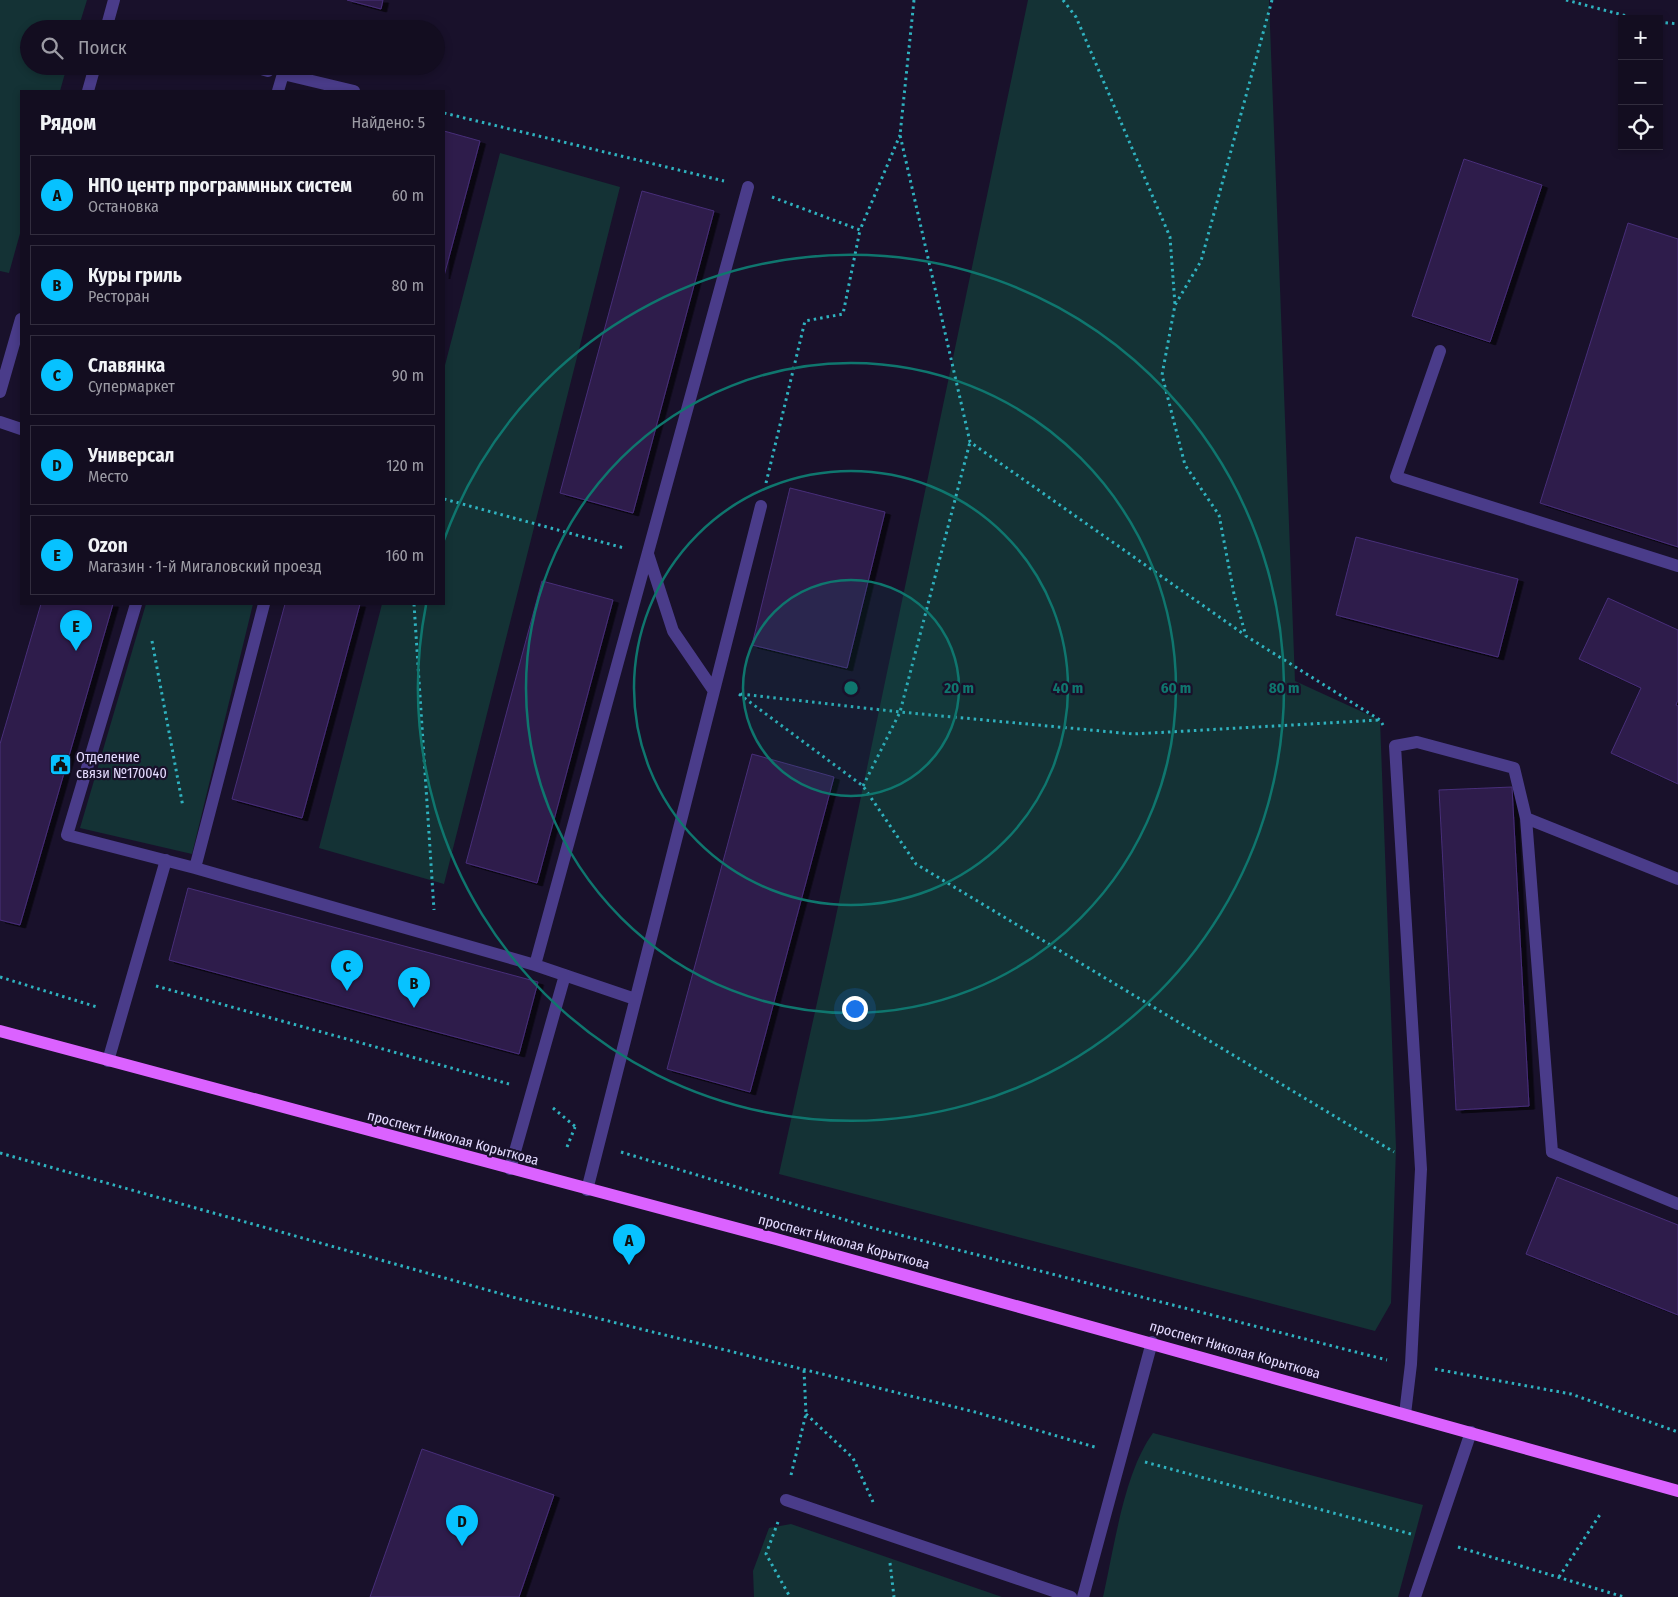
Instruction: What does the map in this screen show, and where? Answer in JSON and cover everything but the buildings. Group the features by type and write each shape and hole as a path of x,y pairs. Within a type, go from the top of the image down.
{"main road":[{"name":"проспект Николая Корыткова","path":"0,1031 1152,1342 1678,1491"}],"street":[{"path":"109,20 114,0"},
{"path":"88,90 92,75"},
{"path":"278,90 283,75"},
{"path":"287,75 350,90"},
{"path":"535,965 748,187"},
{"path":"1,384 20,322"},
{"path":"1440,350 1396,477 1678,566"},
{"path":"0,422 20,429"},
{"path":"587,1190 761,506"},
{"path":"648,554 673,631 714,691"},
{"path":"136,605 66,835 195,868 535,965 636,999"},
{"path":"195,868 264,605"},
{"path":"1405,1414 1411,1364 1421,1169 1395,746 1417,742 1514,768 1526,818 1552,1152 1678,1204"},
{"path":"1526,818 1678,879"},
{"path":"108,1060 166,860"},
{"path":"510,1169 565,975"},
{"path":"1083,1597 1152,1342"},
{"path":"1415,1597 1470,1432"},
{"path":"786,1500 1072,1597"}],"path":[{"path":"761,506 805,321 843,314 860,230 900,135 914,0"},
{"path":"1063,0 1076,17 1170,237 1174,305 1162,375 1185,465 1219,514 1234,594 1246,636"},
{"path":"1174,305 1201,261 1272,0"},
{"path":"1566,0 1623,15"},
{"path":"1663,22 1678,24"},
{"path":"445,113 748,187 860,230"},
{"path":"862,786 900,712 970,442 900,135"},
{"path":"970,442 1246,636 1380,720 1395,746"},
{"path":"445,499 648,554"},
{"path":"414,605 436,937"},
{"path":"151,633 185,815"},
{"path":"714,691 900,712 1133,734 1380,720"},
{"path":"738,694 862,786 916,864 1421,1169"},
{"path":"0,977 100,1008"},
{"path":"132,979 532,1091 598,1145 869,1227 1370,1357 1571,1394 1678,1432"},
{"path":"567,1147 575,1126"},
{"path":"0,1153 516,1298 975,1412 1122,1455 1433,1540 1624,1597"},
{"path":"806,1414 852,1458 888,1534 894,1597"},
{"path":"1559,1577 1602,1513"}],"green space":[{"path":"0,0 87,0 81,20 20,20 20,75 64,75 60,90 20,90 20,234 9,273 0,271"},
{"path":"1028,0 1269,0 1295,681 1380,720 1396,1148 1391,1303 1375,1331 779,1174 832,935"},
{"path":"500,153 620,187 444,884 319,848 382,605 445,605 445,365"},
{"path":"146,605 253,605 192,854 80,828"},
{"path":"1153,1433 1423,1505 1398,1597 1103,1597 1127,1489 1143,1449"},
{"path":"791,1524 1002,1597 754,1597 753,1571 769,1528"}],"place":[{"name":"Ozon","path":"76,651"},
{"name":"Отделение связи №170040","path":"60,765"},
{"name":"Славянка","path":"347,991"},
{"name":"Куры гриль","path":"414,1008"},
{"name":"НПО центр программных систем","path":"629,1265"},
{"name":"Универсал","path":"462,1546"}]}
